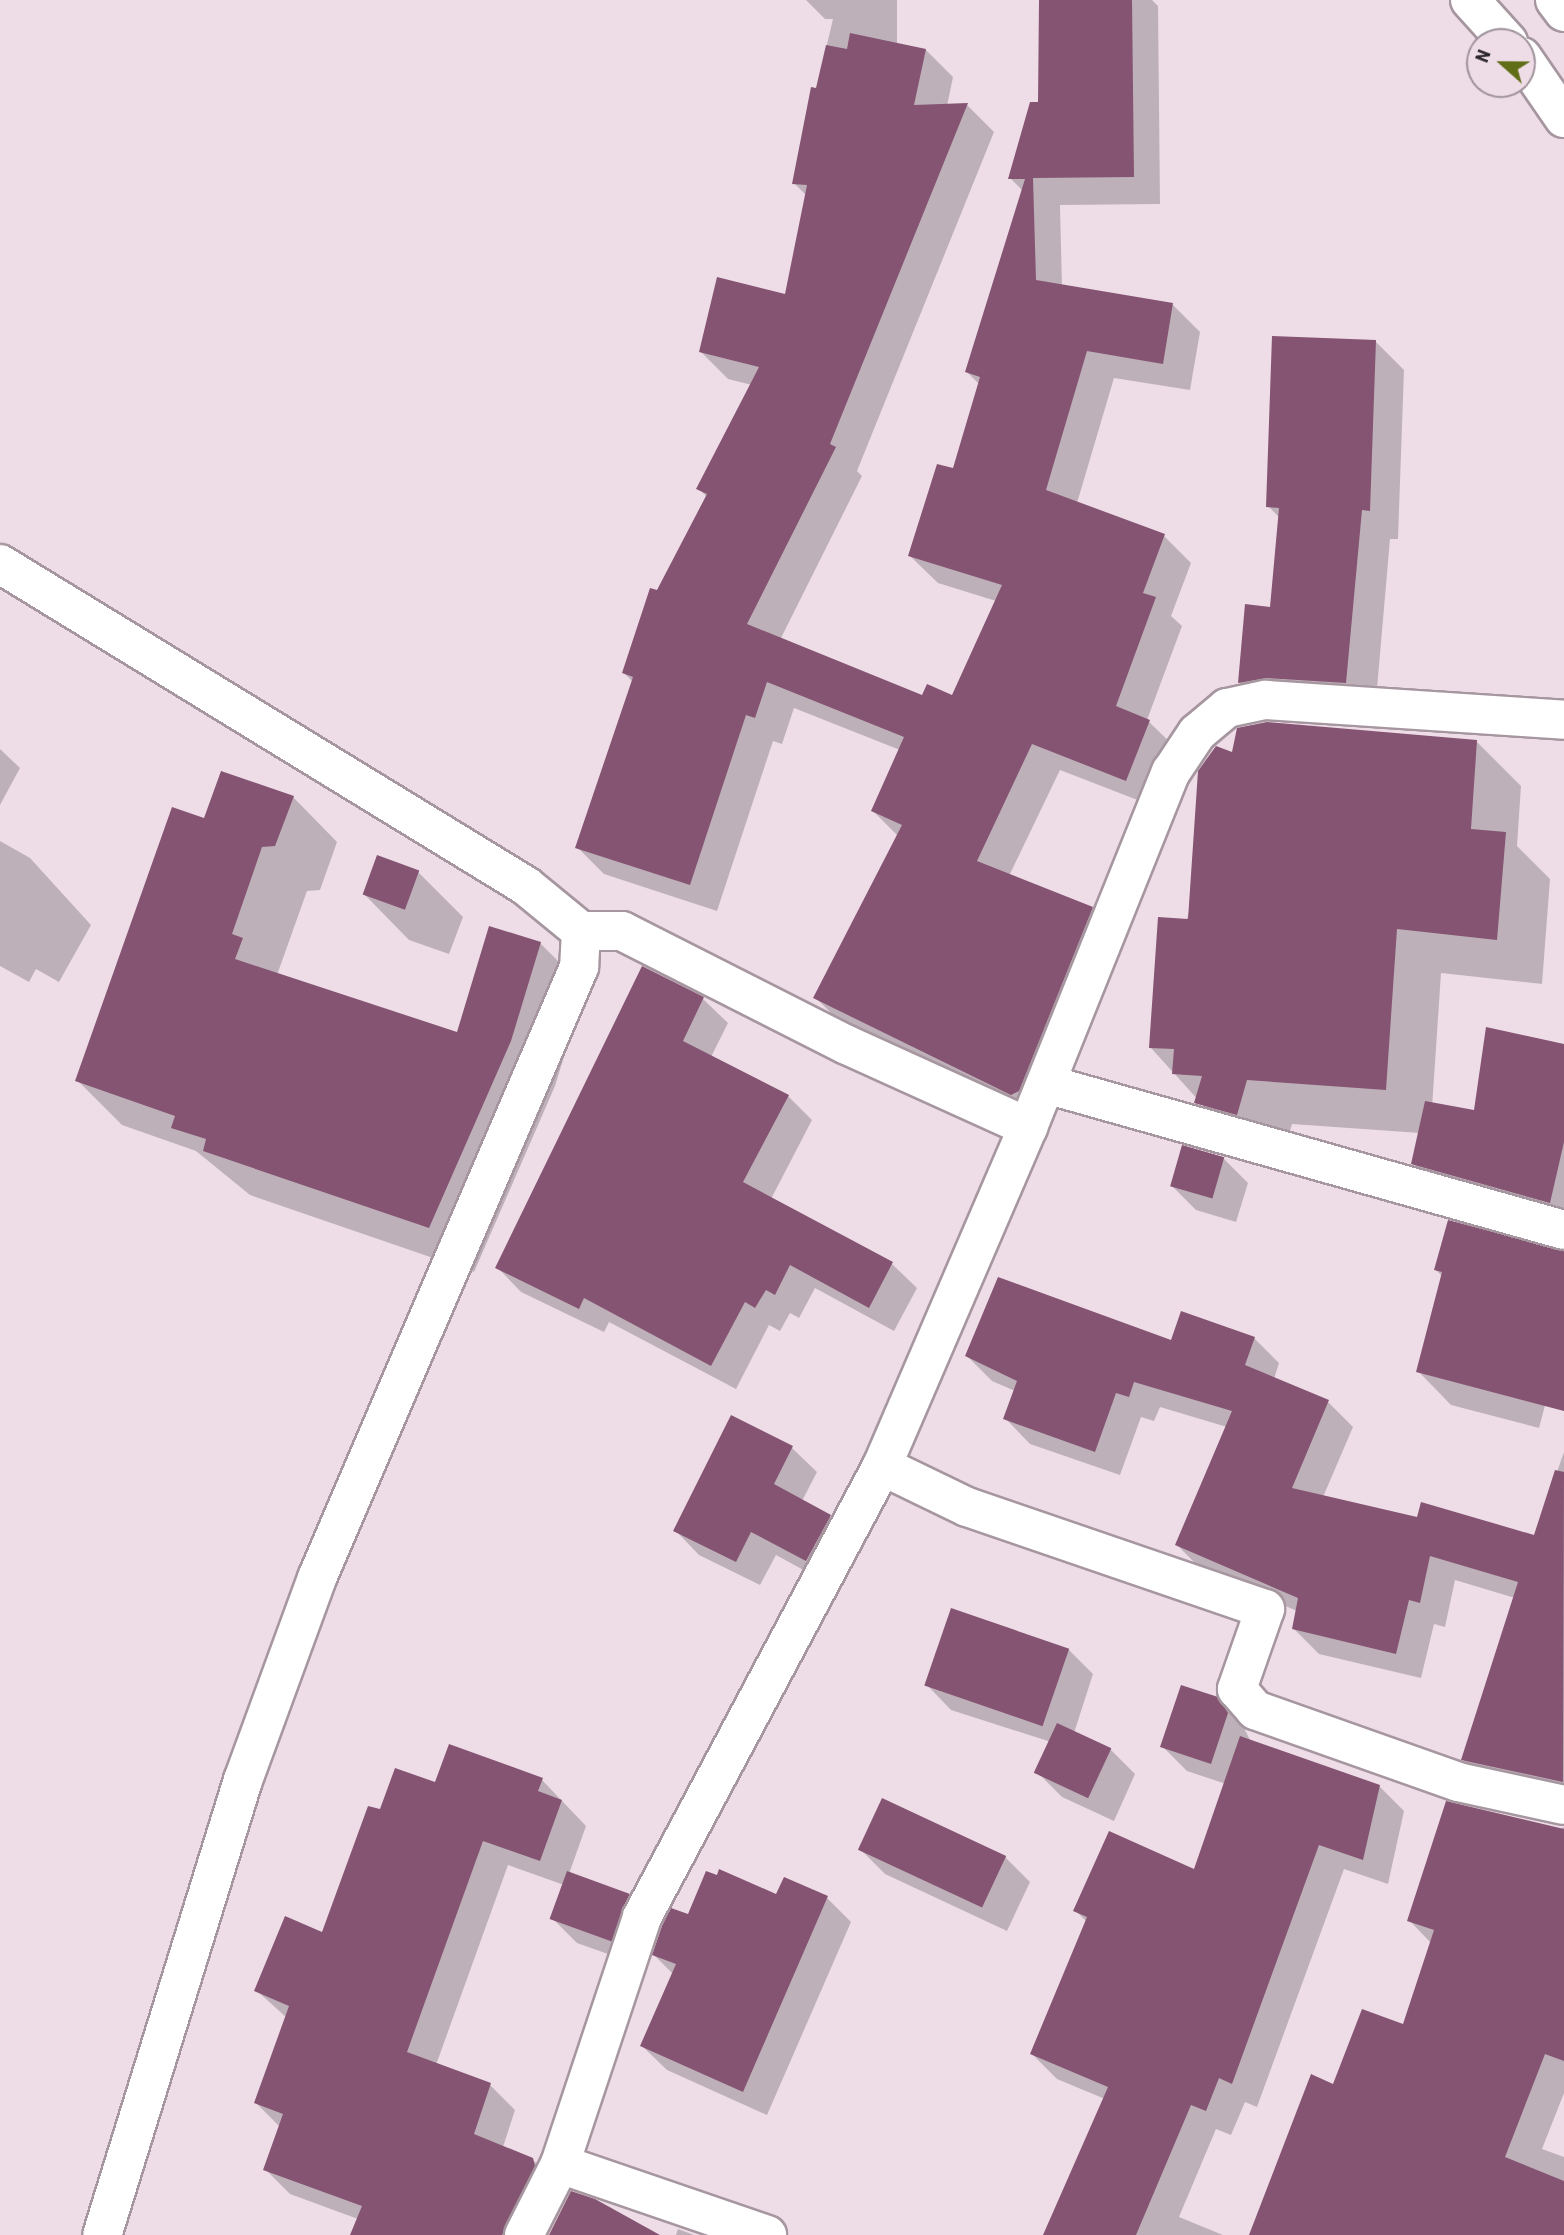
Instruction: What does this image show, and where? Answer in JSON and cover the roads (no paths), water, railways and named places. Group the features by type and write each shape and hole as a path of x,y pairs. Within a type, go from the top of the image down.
{"street":[{"path":"1470,0 1495,28"},
{"path":"1555,0 1564,12"},
{"path":"1536,77 1564,118"},
{"path":"0,564 526,886 581,931 622,931 847,1045 1028,1127"},
{"path":"524,2235 560,2164 642,1917 882,1466 1046,1084 1171,772 1197,733 1227,708 1266,700 1564,720"},
{"path":"102,2235 243,1780 317,1578 579,967 581,931"},
{"path":"1046,1084 1564,1230"},
{"path":"882,1466 967,1507 1265,1609 1237,1689 1255,1710 1458,1782 1564,1805"},
{"path":"560,2164 767,2235"}]}
